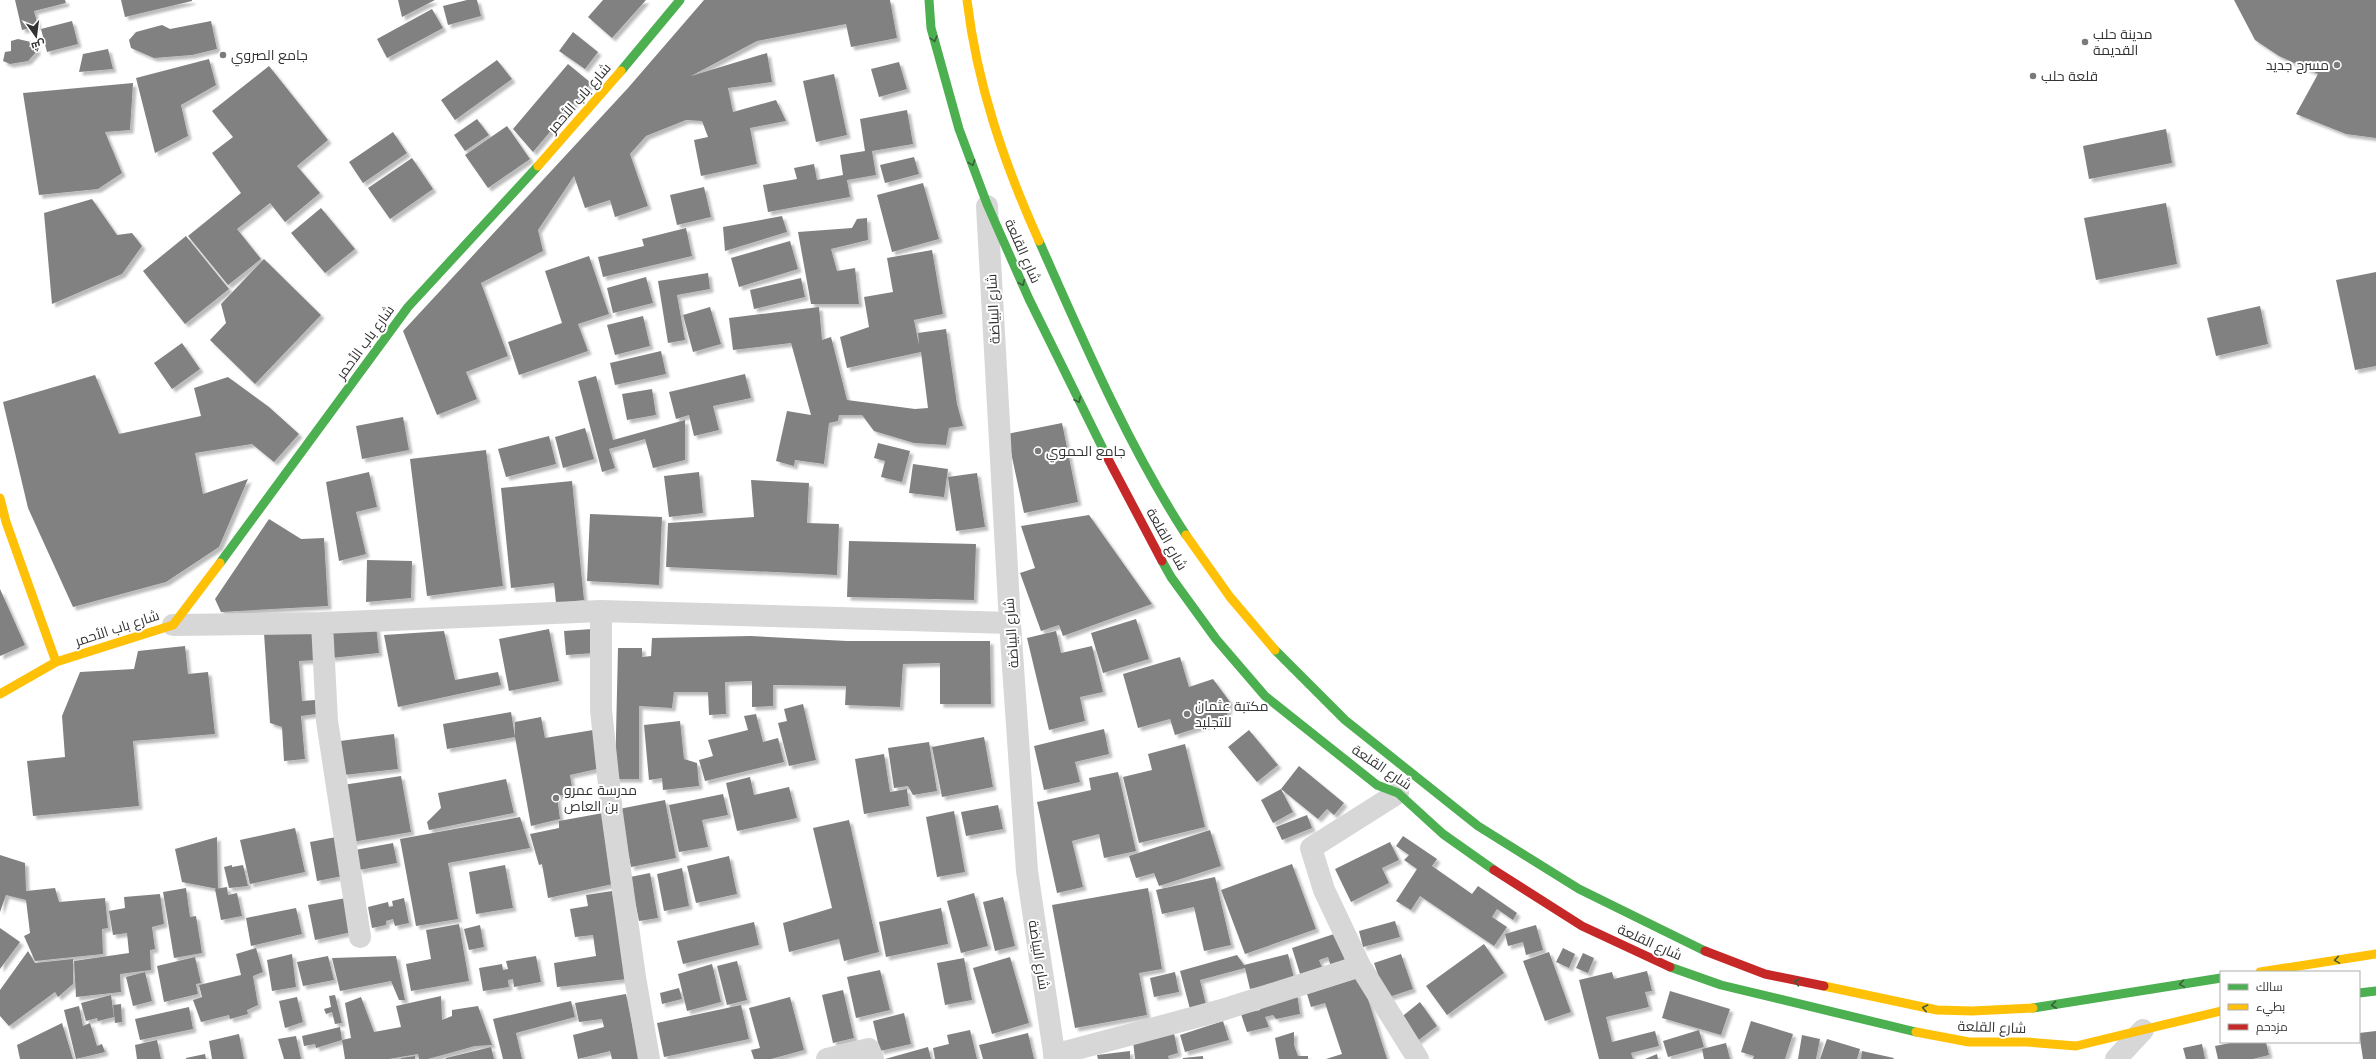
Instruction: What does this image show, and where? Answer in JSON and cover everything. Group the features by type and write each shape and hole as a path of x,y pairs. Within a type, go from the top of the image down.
{"street":[{"name":"شارع باب الأحمر","path":"0,694 56,662 173,625 236,542 408,307 582,116 680,0"},
{"name":"شارع القلعة","path":"929,0 931,28 959,129 987,204 1029,299 1096,437 1171,577 1216,638 1265,696 1377,785 1398,793 1443,834 1500,876 1582,926 1664,965 1721,985 1786,999 1920,1033 1969,1042 2027,1042 2076,1046 2220,1011"},
{"path":"967,0 968,17 982,86 1011,174 1040,244 1125,426 1166,503 1214,577 1270,645 1331,708 1442,800 1534,864 1583,892 1684,941 1745,967 1781,979 1848,990 1933,1010 1967,1011 2006,1010 2089,1001 2141,990 2220,978"},
{"name":"شارع البياضة","path":"987,204 1010,623 1027,871 1054,1057"},
{"path":"0,498 3,522 56,662"},
{"path":"173,625 322,623 601,611 1010,623"},
{"path":"601,611 601,710 612,813 635,977 649,1059"},
{"path":"322,623 327,721 360,937"},
{"path":"1398,793 1311,848 1324,890 1360,966 1418,1059"},
{"path":"2266,971 2376,954"},
{"path":"1054,1057 1222,1010 1360,966"},
{"path":"2360,993 2376,991"},
{"path":"2116,1059 2143,1030"},
{"path":"827,1059 869,1049 873,1059"}],"building":[{"path":"15,0 65,0 66,3 34,11 38,26 22,30"},
{"path":"121,0 192,0 192,1 125,17"},
{"path":"398,0 435,0 402,17"},
{"path":"467,0 477,0 481,16 448,25 443,6"},
{"path":"603,0 646,0 612,38 588,17"},
{"path":"704,0 890,0 897,38 851,47 846,24 757,41 691,76 767,53 772,82 728,88 733,112 776,100 786,121 750,128 757,164 701,176 694,140 708,137 702,121 686,120 646,136 630,154 648,206 615,217 610,200 585,208 574,176 538,230 543,251 481,283 508,356 466,372 477,399 437,415 403,331 628,88"},
{"name":"مسرح جديد","path":"2234,0 2376,0 2376,138 2346,134 2296,114 2318,74 2279,56 2255,40"},
{"path":"432,9 443,28 387,58 377,39"},
{"path":"72,21 78,44 47,52 41,29"},
{"path":"211,21 217,49 192,55 154,58 131,48 129,40 136,32 162,25 170,29"},
{"path":"573,32 598,52 585,69 559,51"},
{"path":"18,39 35,43 37,51 28,61 10,64 3,61 5,52 11,51 11,41"},
{"path":"108,49 113,69 79,72 83,54"},
{"path":"209,59 216,85 181,105 188,136 155,153 136,78"},
{"path":"497,60 512,79 455,120 441,100"},
{"path":"899,62 907,89 879,97 871,69"},
{"path":"568,64 591,83 533,152 513,129"},
{"path":"269,66 328,140 297,166 320,193 285,222 270,203 237,229 261,259 228,285 188,236 241,193 212,153 233,137 212,111"},
{"path":"834,74 847,135 816,142 803,81"},
{"path":"133,83 130,130 105,132 122,173 98,189 39,195 23,93"},
{"path":"907,110 913,144 872,151 876,175 847,180 850,197 768,212 763,185 797,179 794,168 814,164 817,180 843,175 840,155 865,151 860,119"},
{"path":"477,119 489,135 465,151 454,135"},
{"path":"507,126 530,159 488,188 465,155"},
{"path":"2166,129 2172,163 2089,179 2083,146"},
{"path":"393,132 407,153 363,183 349,162"},
{"path":"914,157 919,174 885,183 880,165"},
{"path":"412,158 433,189 390,219 368,188"},
{"path":"923,183 939,239 892,252 877,195"},
{"path":"704,187 711,217 677,225 670,195"},
{"path":"92,199 117,235 132,233 142,246 122,274 52,304 44,213"},
{"path":"2166,203 2177,264 2096,280 2084,218"},
{"path":"321,208 355,249 325,273 291,233"},
{"path":"782,216 787,232 725,251 723,227"},
{"path":"867,218 868,240 831,249 837,271 855,268 859,304 811,304 798,232 852,228 857,219"},
{"path":"686,228 692,256 603,277 598,257 644,246 642,239"},
{"path":"186,236 229,289 185,324 143,271"},
{"path":"790,241 798,269 739,287 731,258"},
{"path":"932,250 943,314 914,320 919,345 918,333 946,329 957,404 963,426 949,428 946,445 914,443 874,431 862,415 839,415 838,421 829,423 824,464 795,460 794,466 776,461 787,411 811,415 791,343 733,350 729,318 819,307 822,340 831,337 847,400 915,409 928,408 921,352 847,368 840,337 869,327 864,297 893,292 887,258"},
{"path":"589,256 609,314 578,324 588,351 519,375 508,342 562,323 545,271"},
{"path":"264,259 321,315 255,384 210,340 226,323 221,304"},
{"path":"2376,272 2376,366 2355,370 2336,280"},
{"path":"708,273 710,289 677,295 685,340 668,343 658,281"},
{"path":"646,277 653,303 613,313 607,288"},
{"path":"801,278 805,297 754,309 750,290"},
{"path":"2260,306 2268,344 2216,356 2207,318"},
{"path":"710,307 721,344 693,352 683,315"},
{"path":"643,316 650,346 615,355 607,325"},
{"path":"182,343 200,369 172,389 154,363"},
{"path":"661,351 666,374 615,385 610,363"},
{"path":"745,374 751,398 713,406 719,430 694,436 689,415 676,419 669,392"},
{"path":"95,375 119,434 201,416 194,388 228,377 269,407 299,434 274,462 252,444 195,453 203,494 248,479 219,547 166,582 73,607 28,508 3,402"},
{"path":"596,376 613,440 685,420 685,460 653,468 645,439 609,449 615,468 602,472 578,381"},
{"path":"652,389 656,415 627,420 622,394"},
{"path":"403,417 409,450 362,459 356,426"},
{"path":"1062,423 1078,502 1024,513 1007,434"},
{"path":"585,428 594,459 563,468 555,437"},
{"path":"549,436 556,464 506,477 498,449"},
{"path":"878,443 910,451 902,482 881,477 885,461 874,458"},
{"path":"486,450 503,586 427,596 410,459"},
{"path":"913,464 948,469 944,497 909,493"},
{"path":"369,472 377,507 356,512 366,554 339,561 326,482"},
{"path":"699,472 703,513 669,517 664,476"},
{"path":"977,473 985,527 956,531 948,477"},
{"path":"751,480 809,483 807,523 839,524 837,575 666,567 668,523 754,517"},
{"path":"572,481 584,600 556,603 554,583 511,588 501,488"},
{"path":"590,514 662,517 659,585 587,581"},
{"path":"1089,515 1152,604 1063,636 1059,625 1041,631 1020,573 1035,568 1021,526"},
{"path":"269,519 301,539 324,538 328,606 221,612 215,599"},
{"path":"849,541 976,544 974,600 847,597"},
{"path":"367,560 412,561 411,598 366,602"},
{"path":"0,589 25,645 0,656"},
{"path":"1136,619 1149,659 1103,673 1091,633"},
{"path":"376,626 379,653 331,658 328,631"},
{"path":"549,629 559,681 509,691 499,639"},
{"path":"592,629 594,653 566,655 564,631"},
{"path":"315,630 317,660 299,661 302,701 315,700 316,714 301,716 305,759 284,761 282,727 270,723 264,633"},
{"path":"444,631 455,680 498,672 501,685 398,707 384,635"},
{"path":"1056,631 1061,653 1092,646 1103,692 1080,697 1085,721 1049,730 1027,638"},
{"path":"751,636 847,641 990,641 991,704 940,704 940,663 903,664 900,707 845,705 846,686 773,685 773,706 752,707 752,681 725,682 726,714 709,715 708,692 674,692 672,708 639,706 639,779 615,779 618,648 642,648 642,657 651,656 652,638"},
{"path":"185,646 188,674 208,672 215,734 133,741 139,806 33,816 27,761 65,757 62,716 80,672 134,669 138,651"},
{"path":"1180,657 1189,687 1213,679 1230,702 1226,719 1175,735 1170,719 1138,728 1123,674"},
{"path":"803,704 816,760 789,766 778,723 787,721 784,709"},
{"path":"511,712 515,737 447,749 443,724"},
{"path":"756,714 763,742 778,738 784,762 705,781 699,760 713,756 708,740 748,730 744,716"},
{"path":"541,717 545,738 593,730 597,769 570,775 573,793 557,796 560,819 531,826 515,737 515,722"},
{"path":"680,721 684,759 697,763 699,786 663,790 662,778 649,780 644,725"},
{"path":"1104,729 1109,754 1075,762 1080,782 1044,790 1034,746"},
{"path":"1249,730 1278,765 1257,782 1228,747"},
{"path":"394,734 398,769 344,775 340,741"},
{"path":"984,737 993,787 942,797 932,747"},
{"path":"929,742 937,791 913,795 908,786 894,788 888,748"},
{"path":"1185,744 1205,827 1139,843 1123,777 1152,770 1148,754"},
{"path":"884,754 890,792 907,789 909,806 864,814 855,759"},
{"path":"1299,766 1344,803 1334,815 1327,809 1318,819 1281,789"},
{"path":"1118,772 1136,851 1104,858 1099,834 1072,841 1083,887 1057,893 1037,802 1091,790 1089,778"},
{"path":"401,776 411,832 352,842 343,785"},
{"path":"750,777 754,795 789,787 797,818 737,831 726,783"},
{"path":"506,779 514,813 429,830 427,822 441,808 438,793"},
{"path":"1281,789 1293,812 1273,823 1261,800"},
{"path":"723,794 728,815 702,820 708,847 679,852 669,805"},
{"path":"665,800 676,858 631,867 619,809"},
{"path":"998,805 1003,829 966,836 961,812"},
{"path":"954,811 965,872 937,877 926,817"},
{"path":"603,813 613,884 548,898 542,864 539,865 530,834 559,828 559,821"},
{"path":"1307,815 1312,828 1282,840 1276,827"},
{"path":"520,817 530,848 448,863 458,919 416,926 400,839"},
{"path":"849,820 879,952 844,961 839,939 789,952 783,923 832,908 813,828"},
{"path":"295,828 305,872 250,884 240,840"},
{"path":"1210,830 1221,866 1159,886 1154,873 1136,878 1129,856"},
{"path":"1403,836 1437,859 1432,866 1472,894 1478,886 1517,913 1513,920 1497,909 1492,917 1507,927 1494,946 1420,896 1411,910 1396,901 1417,869 1404,860 1409,855 1396,846"},
{"path":"217,837 218,889 182,882 175,849"},
{"path":"336,837 343,876 317,881 310,842"},
{"path":"1390,842 1399,860 1382,868 1389,883 1351,902 1335,869"},
{"path":"393,843 397,863 359,870 355,850"},
{"path":"0,855 25,863 26,891 55,888 59,902 105,898 108,928 102,929 103,954 35,961 24,936 30,933 26,900 6,895 0,912"},
{"path":"729,856 737,894 696,903 687,866"},
{"path":"1292,864 1316,929 1245,954 1221,890"},
{"path":"232,865 232,867 243,865 248,886 229,888 224,867"},
{"path":"505,865 513,908 476,914 469,872"},
{"path":"682,868 689,906 664,911 657,874"},
{"path":"650,873 658,918 639,921 630,877"},
{"path":"1215,877 1231,945 1204,951 1194,907 1162,914 1156,890"},
{"path":"227,887 228,895 237,893 242,916 221,920 215,889"},
{"path":"186,888 190,917 196,916 202,953 174,958 163,892"},
{"path":"1148,888 1162,969 1139,973 1147,1015 1075,1028 1052,905"},
{"path":"612,891 627,979 557,987 554,963 596,956 593,935 575,937 570,909 588,906 586,895"},
{"path":"974,893 988,946 961,953 947,901"},
{"path":"160,894 164,924 152,927 155,949 150,950 151,970 120,974 121,992 76,997 74,961 129,953 127,933 113,935 109,911 125,908 124,897"},
{"path":"1003,897 1015,946 995,951 983,902"},
{"path":"346,898 352,932 315,940 308,905"},
{"path":"404,898 409,923 395,926 393,919 386,921 386,925 372,928 368,907 388,902 389,907 393,906 392,901"},
{"path":"296,908 302,934 251,946 246,918"},
{"path":"941,908 948,944 886,957 879,922"},
{"path":"1395,921 1400,937 1363,947 1359,931"},
{"path":"754,922 759,945 683,964 677,941"},
{"path":"459,924 469,981 411,991 406,964 431,959 426,930"},
{"path":"480,925 484,947 469,950 464,929"},
{"path":"1536,925 1543,950 1526,955 1523,942 1508,946 1505,934"},
{"path":"0,928 20,942 0,969"},
{"path":"1337,933 1346,963 1331,967 1328,957 1319,960 1323,970 1301,977 1292,948"},
{"path":"1484,944 1504,973 1447,1015 1426,986"},
{"path":"256,948 263,972 253,976 258,1005 247,1010 248,1014 230,1019 229,1015 201,1022 193,1000 202,997 199,985 241,975 236,954"},
{"path":"1563,948 1575,954 1569,968 1556,962"},
{"path":"28,951 35,963 73,959 73,984 58,997 55,992 9,1026 0,1016 0,990"},
{"path":"1549,952 1571,1012 1545,1021 1523,961"},
{"path":"1583,953 1594,958 1588,973 1576,968"},
{"path":"292,954 296,987 272,991 267,960"},
{"path":"1288,954 1294,978 1250,989 1245,968 1200,980 1206,1005 1190,1009 1180,971 1237,955 1244,965"},
{"path":"1401,954 1413,989 1386,998 1374,963"},
{"path":"328,956 334,980 303,986 297,962"},
{"path":"396,956 405,1000 399,1000 391,981 340,991 332,958"},
{"path":"536,956 541,982 514,987 513,979 508,980 509,987 483,991 479,968 502,964 503,970 508,969 506,961"},
{"path":"195,957 201,983 196,984 198,994 164,1002 157,966"},
{"path":"1010,957 1029,1023 992,1034 973,968"},
{"path":"964,958 972,1000 945,1005 937,963"},
{"path":"737,961 747,1000 727,1005 717,966"},
{"path":"712,964 721,1002 687,1011 678,974"},
{"path":"880,970 890,1010 856,1018 847,977"},
{"path":"1647,971 1652,991 1645,992 1649,1007 1606,1017 1612,1042 1655,1031 1659,1046 1631,1053 1633,1059 1599,1059 1579,980 1612,972 1614,979"},
{"path":"145,972 152,1001 133,1006 126,977"},
{"path":"1175,972 1179,992 1154,997 1150,978"},
{"path":"1361,977 1387,1059 1326,1059 1342,1054 1325,1003 1311,1007 1307,994"},
{"path":"679,988 682,999 662,1004 660,993"},
{"path":"843,990 854,1038 833,1043 822,995"},
{"path":"1670,991 1730,1009 1721,1035 1662,1018"},
{"path":"1297,993 1300,1014 1276,1019 1273,1015 1265,1017 1269,1027 1247,1032 1241,1014 1260,1010 1260,1005"},
{"path":"626,994 639,1059 612,1059 610,1051 578,1059 573,1035 604,1027 602,1019 579,1022 575,1003"},
{"path":"111,995 114,1017 98,1021 97,1018 86,1021 81,1003"},
{"path":"335,995 342,1023 335,1024 332,1012 326,1014 324,1009 331,1007 329,996"},
{"path":"441,996 442,1020 452,1016 452,1010 478,1006 492,1045 475,1046 428,1059 419,1059 418,1054 389,1059 345,1059 342,1040 351,1038 345,1003 361,997 374,1032 401,1027 396,1006"},
{"path":"297,997 303,1022 285,1028 279,1001"},
{"path":"790,997 804,1050 771,1059 754,1059 751,1050 760,1048 749,1008"},
{"path":"571,1001 575,1017 516,1033 522,1059 503,1059 493,1019"},
{"path":"1420,1002 1437,1026 1416,1042 1399,1019"},
{"path":"121,1004 122,1022 115,1023 113,1005"},
{"path":"741,1005 749,1039 664,1057 657,1023"},
{"path":"79,1006 83,1026 90,1023 97,1046 102,1044 105,1052 76,1059 64,1010"},
{"path":"189,1007 193,1029 140,1040 135,1019"},
{"path":"904,1013 911,1044 880,1051 873,1021"},
{"path":"1223,1021 1229,1040 1185,1052 1180,1035"},
{"path":"1751,1021 1793,1034 1785,1059 1753,1059 1754,1056 1741,1052"},
{"path":"62,1023 73,1059 20,1059 17,1045"},
{"path":"340,1027 342,1040 316,1048 315,1044 304,1046 302,1036"},
{"path":"970,1030 977,1059 935,1059 933,1048 949,1044 947,1035"},
{"path":"1699,1030 1704,1047 1668,1057 1663,1041"},
{"path":"2376,1031 2376,1059 2363,1059 2360,1033"},
{"path":"1294,1032 1294,1045 1298,1056 1308,1056 1308,1059 1279,1059 1275,1038"},
{"path":"1028,1033 1034,1059 983,1059 979,1045"},
{"path":"1174,1033 1178,1053 1168,1056 1169,1059 1135,1059 1133,1041"},
{"path":"239,1034 244,1059 212,1059 209,1041"},
{"path":"1802,1035 1820,1039 1816,1059 1798,1059"},
{"path":"296,1036 301,1059 284,1059 278,1039"},
{"path":"1827,1039 1860,1049 1857,1059 1820,1059"},
{"path":"157,1040 161,1059 137,1059 135,1045"},
{"path":"1726,1043 1730,1059 1704,1059 1702,1049"},
{"path":"2230,1043 2266,1043 2269,1055 2253,1059 2218,1059 2215,1046"},
{"path":"2202,1044 2205,1059 2186,1059 2183,1048"},
{"path":"491,1047 494,1059 446,1059 446,1058"},
{"path":"928,1047 931,1059 885,1059"},
{"path":"1130,1051 1130,1059 1098,1059 1097,1055"},
{"path":"1862,1051 1894,1058 1861,1059"},
{"path":"205,1054 206,1059 186,1059 186,1058"},
{"path":"1657,1054 1658,1059 1645,1059"},
{"path":"415,1056 415,1059 401,1059 401,1058"},
{"path":"1203,1056 1203,1059 1183,1059 1183,1058"}],"traffic: fast":[{"path":"621,71 680,0"},
{"path":"929,0 931,28 959,129 987,204 1029,299 1106,455"},
{"path":"220,563 408,307 538,166"},
{"path":"1039,241 1089,353 1125,428 1165,501 1186,535"},
{"path":"1162,561 1171,577 1216,639 1265,696 1377,785 1398,793 1443,834 1494,870"},
{"path":"1275,650 1345,720 1478,826 1579,889 1705,951"},
{"path":"1670,967 1721,985 1916,1032"},
{"path":"2033,1008 2220,978"},
{"path":"2360,993 2376,991"}],"traffic: slow":[{"path":"967,0 985,93 1003,153 1039,241"},
{"path":"538,166 621,71"},
{"path":"0,498 6,522 56,662"},
{"path":"1186,535 1230,597 1275,650"},
{"path":"0,694 56,662 173,625 220,563"},
{"path":"2266,971 2376,954"},
{"path":"1824,986 1937,1010 1972,1011 2033,1008"},
{"path":"1916,1032 1969,1042 2027,1042 2076,1046 2220,1011"}],"traffic: jam":[{"path":"1106,455 1162,561"},
{"path":"1494,870 1582,926 1670,967"},
{"path":"1705,951 1765,974 1824,986"}],"place":[{"name":"مدينة حلب القديمة","path":"2085,42"},
{"name":"جامع الصروي","path":"223,55"},
{"name":"مسرح جديد","path":"2337,65"},
{"name":"قلعة حلب","path":"2033,76"},
{"name":"جامع الحموي","path":"1038,451"},
{"name":"مكتبة عثمان للتجليد","path":"1187,714"},
{"name":"مدرسة عمرو بن العاص","path":"556,798"}]}
